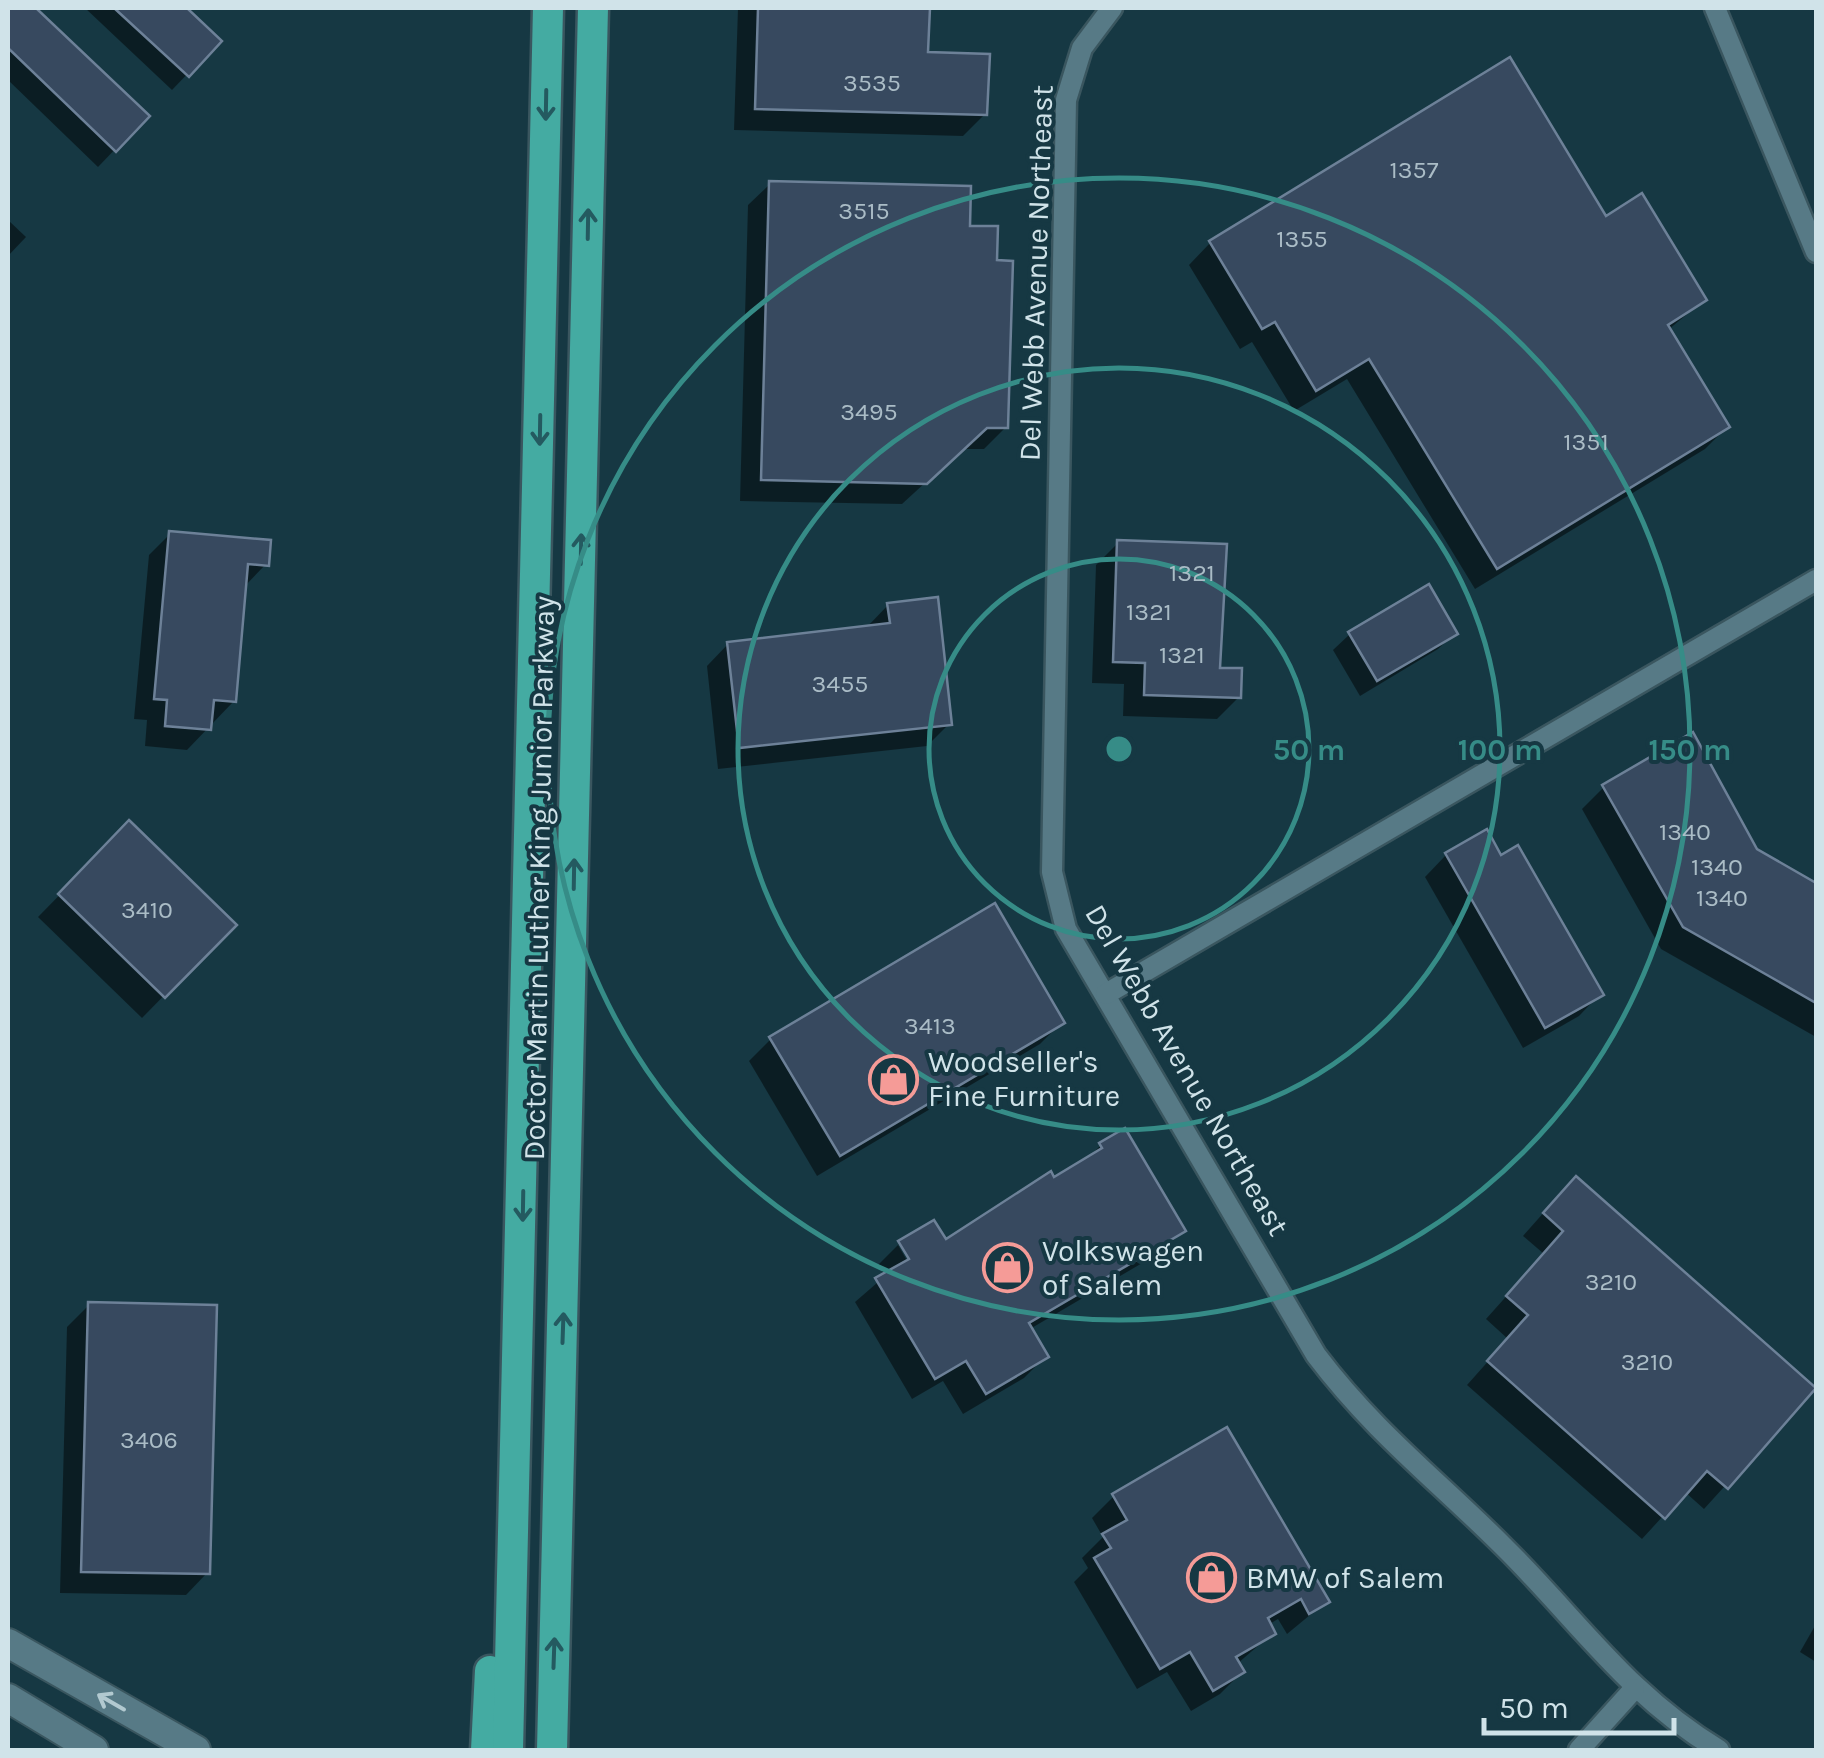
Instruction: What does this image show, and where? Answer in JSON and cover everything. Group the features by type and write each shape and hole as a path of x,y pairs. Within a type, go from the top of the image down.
{"highway":[{"name":"Doctor Martin Luther King Junior Parkway","path":"508,1750 548,8"},
{"name":"Doctor Martin Luther King Junior Parkway","path":"552,1750 593,8"},
{"path":"486,1750 498,1448 521,1260"}],"main road":[{"path":"8,1643 196,1750"},
{"path":"8,1698 94,1750"}],"street":[{"name":"Del Webb Avenue Northeast","path":"1112,8 1082,48 1066,100 1052,872 1066,929 1316,1355 1353,1404 1512,1555 1634,1689 1674,1723 1720,1750"},
{"path":"1715,8 1816,252"},
{"path":"1106,994 1816,580"},
{"path":"1579,1750 1634,1689"}],"building":[{"path":"8,8 36,8 150,116 116,152 8,48"},
{"path":"114,8 187,8 222,41 189,77"},
{"path":"758,8 930,8 928,52 990,54 987,115 755,109"},
{"path":"1510,57 1606,216 1642,193 1707,300 1668,325 1730,427 1497,569 1369,359 1316,391 1275,322 1262,329 1209,241"},
{"path":"769,181 971,186 970,226 998,226 997,260 1013,261 1008,428 987,428 927,484 761,480"},
{"path":"169,531 271,540 269,566 248,564 236,702 214,700 211,730 165,726 167,700 154,699"},
{"path":"1117,540 1227,544 1220,668 1242,668 1241,698 1144,695 1145,663 1113,662"},
{"path":"1429,584 1458,634 1377,681 1348,632"},
{"path":"938,597 952,725 739,748 727,642 890,623 887,603"},
{"path":"1693,732 1757,849 1816,883 1816,1003 1683,927 1602,785"},
{"path":"129,820 237,925 165,998 58,894"},
{"path":"1487,829 1501,855 1518,845 1604,995 1545,1028 1445,853"},
{"path":"995,903 1065,1023 840,1156 769,1037"},
{"name":"Volkswagen of Salem","path":"1125,1128 1186,1231 1029,1323 1049,1357 986,1394 966,1361 935,1379 875,1278 909,1259 898,1241 934,1220 946,1239 1051,1171 1054,1177 1102,1148 1099,1143"},
{"path":"1576,1176 1816,1388 1728,1489 1707,1471 1665,1519 1487,1361 1528,1315 1506,1296 1563,1231 1543,1213"},
{"path":"88,1302 217,1305 210,1574 81,1572"},
{"name":"BMW of Salem","path":"1227,1427 1330,1602 1309,1614 1301,1599 1268,1618 1276,1634 1236,1657 1245,1672 1213,1691 1190,1652 1160,1669 1094,1558 1111,1548 1102,1534 1127,1520 1112,1494"}],"place":[{"name":"Woodseller's Fine Furniture","path":"893,1079"},
{"name":"Volkswagen of Salem","path":"1007,1268"},
{"name":"BMW of Salem","path":"1211,1578"}]}
